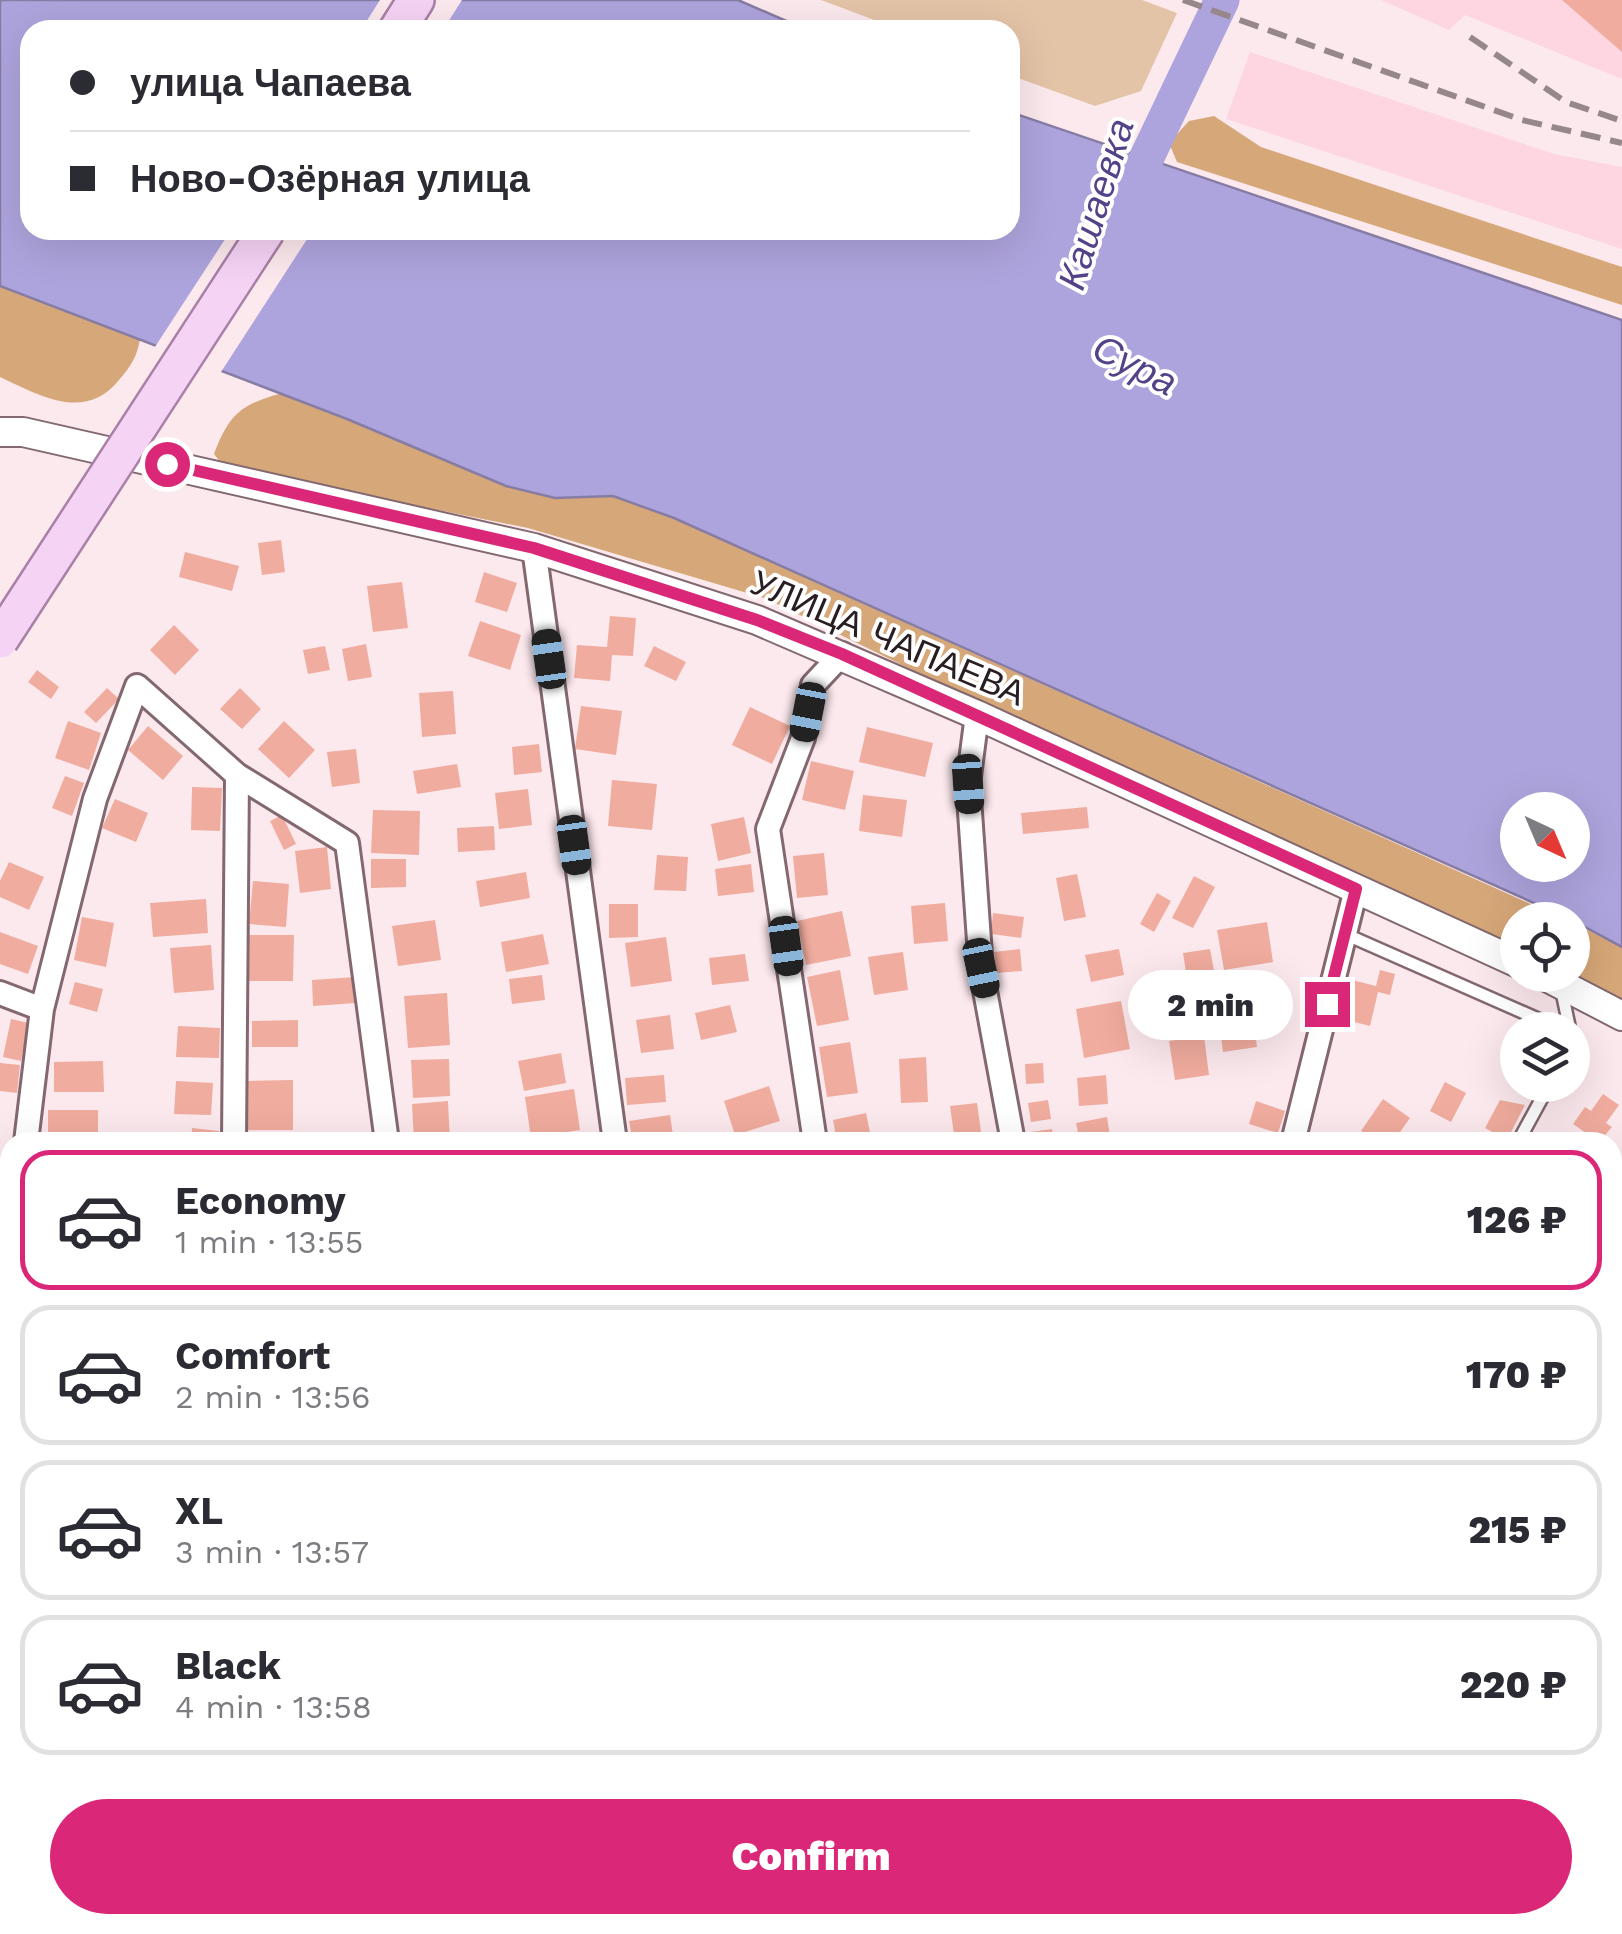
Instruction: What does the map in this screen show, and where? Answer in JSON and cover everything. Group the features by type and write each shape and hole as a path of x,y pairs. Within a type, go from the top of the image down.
{"main road":[{"path":"0,640 260,240"}],"street":[{"name":"УЛИЦА ЧАПАЕВА","path":"8,427 534,548 757,620 842,654 1500,956"},
{"path":"534,548 614,1132"},
{"path":"813,1132 768,829 802,738 813,685 842,654"},
{"path":"27,1132 42,1009 95,800 137,686 237,775 347,844 387,1132"},
{"path":"977,715 968,784 981,968 1011,1132"},
{"path":"234,1132 237,775"},
{"path":"1294,1132 1356,889"},
{"path":"1576,992 1622,1016"},
{"path":"0,993 42,1009"}],"lane":[{"path":"1344,934 1519,1012"},
{"path":"1523,1132 1540,1102"}],"shaded area":[{"path":"821,0 1142,0 1177,13 1141,91 1095,106 1020,79 1020,20 874,20"},
{"path":"1381,0 1622,0 1622,79 1465,15 1449,30"},
{"path":"1250,52 1554,154 1622,167 1622,249 1226,119"},
{"path":"1214,116 1261,147 1622,267 1622,305 1177,162 1169,143 1189,121"},
{"path":"0,286 140,339 133,361 106,393 77,403 47,397 0,377"},
{"path":"279,394 555,498 613,496 674,518 1526,902 1500,902 1500,943 1366,876 988,707 767,599 528,528 224,467 214,454 225,430 238,413"},
{"path":"1590,931 1622,947 1622,1002 1590,985"}],"water":[{"name":"Сура","path":"0,0 738,0 784,20 20,20 20,240 1020,240 1020,115 1622,320 1622,947 1590,930 1590,902 1532,902 674,518 613,496 555,498 506,486 347,419 0,286"}],"pier":[{"path":"380,0 462,0 449,20 367,20"},
{"path":"224,240 307,240 219,375 153,350"}],"building":[{"path":"1562,0 1622,0 1622,52"},
{"path":"281,540 285,572 262,575 258,543"},
{"path":"185,552 239,566 232,591 179,577"},
{"path":"484,572 517,583 507,612 475,602"},
{"path":"402,582 408,628 373,632 367,586"},
{"path":"610,616 636,618 633,656 612,655 610,681 574,678 577,645 607,647"},
{"path":"480,621 521,635 510,670 468,656"},
{"path":"174,625 199,650 175,675 150,650"},
{"path":"366,644 372,677 348,681 342,649"},
{"path":"325,646 330,670 308,674 303,650"},
{"path":"654,646 686,662 676,681 644,666"},
{"path":"37,670 59,687 51,699 28,682"},
{"path":"107,688 119,699 96,723 84,712"},
{"path":"240,688 261,709 242,729 220,709"},
{"path":"453,691 456,734 422,737 419,693"},
{"path":"581,706 622,711 616,755 575,749"},
{"path":"750,707 790,726 772,764 732,745"},
{"path":"68,721 101,733 89,770 55,758"},
{"path":"284,721 315,750 289,778 258,749"},
{"path":"148,726 183,756 163,780 128,750"},
{"path":"867,727 933,743 925,777 859,762"},
{"path":"539,744 542,772 514,775 512,747"},
{"path":"356,749 360,783 332,787 327,752"},
{"path":"811,761 854,771 845,810 802,800"},
{"path":"457,764 461,787 417,794 413,771"},
{"path":"65,776 84,783 72,816 52,808"},
{"path":"612,780 657,784 652,830 608,826"},
{"path":"192,787 222,788 220,831 191,830"},
{"path":"528,789 532,825 499,829 495,793"},
{"path":"863,795 907,800 902,837 859,831"},
{"path":"115,799 148,813 136,842 102,828"},
{"path":"1087,807 1089,828 1023,834 1021,813"},
{"path":"373,810 420,811 419,855 371,853"},
{"path":"282,815 296,844 284,850 270,821"},
{"path":"744,817 751,853 718,861 711,824"},
{"path":"494,826 495,850 458,852 457,828"},
{"path":"327,847 331,889 300,893 295,851"},
{"path":"824,853 828,895 797,898 793,856"},
{"path":"657,855 688,857 686,891 654,890"},
{"path":"371,859 406,859 406,887 371,888"},
{"path":"9,862 44,877 29,910 0,897 0,881"},
{"path":"751,864 754,892 718,896 715,869"},
{"path":"526,872 530,898 480,907 476,881"},
{"path":"1077,874 1086,917 1064,921 1056,878"},
{"path":"1194,876 1215,887 1193,928 1172,918"},
{"path":"253,881 289,884 286,927 249,924"},
{"path":"1157,893 1171,901 1154,932 1140,924"},
{"path":"206,899 208,933 153,937 150,903"},
{"path":"945,903 948,941 914,944 911,906"},
{"path":"609,904 638,904 638,937 609,938"},
{"path":"842,911 851,956 806,965 797,921"},
{"path":"993,913 1024,917 1021,938 991,934"},
{"path":"82,917 114,923 106,967 74,960"},
{"path":"435,920 441,960 398,966 392,926"},
{"path":"1267,922 1273,962 1224,970 1217,930"},
{"path":"0,932 38,946 28,974 0,964"},
{"path":"543,934 549,964 506,972 501,942"},
{"path":"248,935 294,935 293,981 248,981"},
{"path":"666,937 672,981 631,987 625,943"},
{"path":"211,945 214,990 174,993 170,948"},
{"path":"1020,949 1022,971 996,973 994,952"},
{"path":"1119,949 1124,975 1091,982 1085,955"},
{"path":"1210,949 1215,976 1248,970 1253,996 1207,1004 1203,982 1188,985 1183,953"},
{"path":"903,952 908,990 874,995 868,957"},
{"path":"745,954 749,981 712,985 709,958"},
{"path":"840,970 849,1020 817,1026 807,977"},
{"path":"1380,970 1395,974 1390,995 1378,992 1370,1026 1338,1018 1348,979 1376,986"},
{"path":"542,975 545,1000 512,1004 509,979"},
{"path":"355,977 356,1003 313,1006 312,980"},
{"path":"75,982 103,989 97,1012 69,1004"},
{"path":"447,993 450,1045 408,1048 404,996"},
{"path":"1121,1001 1130,1049 1084,1058 1076,1009"},
{"path":"730,1005 737,1032 701,1040 695,1013"},
{"path":"1252,1008 1257,1047 1223,1052 1218,1013"},
{"path":"670,1015 674,1049 641,1053 636,1020"},
{"path":"11,1019 29,1023 21,1061 3,1057"},
{"path":"298,1020 298,1047 252,1047 252,1021"},
{"path":"178,1026 220,1028 219,1058 176,1057"},
{"path":"1204,1036 1209,1075 1175,1080 1169,1041"},
{"path":"850,1042 858,1093 827,1097 819,1047"},
{"path":"561,1053 566,1083 524,1091 518,1061"},
{"path":"926,1057 928,1102 901,1103 899,1059"},
{"path":"449,1059 450,1096 413,1098 411,1060"},
{"path":"103,1061 104,1092 54,1092 54,1062"},
{"path":"0,1063 20,1065 17,1093 0,1091"},
{"path":"1043,1063 1044,1083 1026,1084 1025,1064"},
{"path":"664,1075 666,1102 627,1105 625,1078"},
{"path":"1106,1075 1108,1104 1079,1106 1077,1078"},
{"path":"293,1080 293,1130 248,1130 248,1081"},
{"path":"176,1081 213,1083 211,1115 174,1114"},
{"path":"1445,1082 1466,1093 1451,1122 1430,1111"},
{"path":"769,1086 780,1121 734,1132 724,1101"},
{"path":"574,1089 580,1130 530,1132 525,1097"},
{"path":"1603,1094 1619,1105 1606,1123 1612,1127 1608,1132 1585,1132 1573,1124 1585,1107 1591,1111"},
{"path":"1383,1099 1410,1118 1400,1132 1361,1131"},
{"path":"1048,1100 1051,1119 1031,1122 1028,1103"},
{"path":"1500,1100 1525,1105 1511,1132 1485,1128"},
{"path":"448,1101 450,1132 413,1132 412,1104"},
{"path":"1256,1101 1285,1111 1278,1132 1249,1124"},
{"path":"977,1103 981,1132 954,1132 950,1106"},
{"path":"48,1110 98,1110 98,1132 48,1132"},
{"path":"866,1113 870,1132 835,1132 833,1120"},
{"path":"670,1115 673,1132 631,1132 629,1121"},
{"path":"1107,1117 1109,1132 1078,1132 1076,1123"},
{"path":"192,1128 219,1131 219,1132 192,1132"}],"waterway":[{"name":"Кашаевка","path":"1134,205 1146,159 1222,0"}],"railway":[{"path":"1183,0 1522,120 1622,143"},
{"path":"1470,37 1566,102 1622,121"}],"route":[{"path":"167,464 534,548 757,620 842,654 1356,889 1327,1004"}]}
